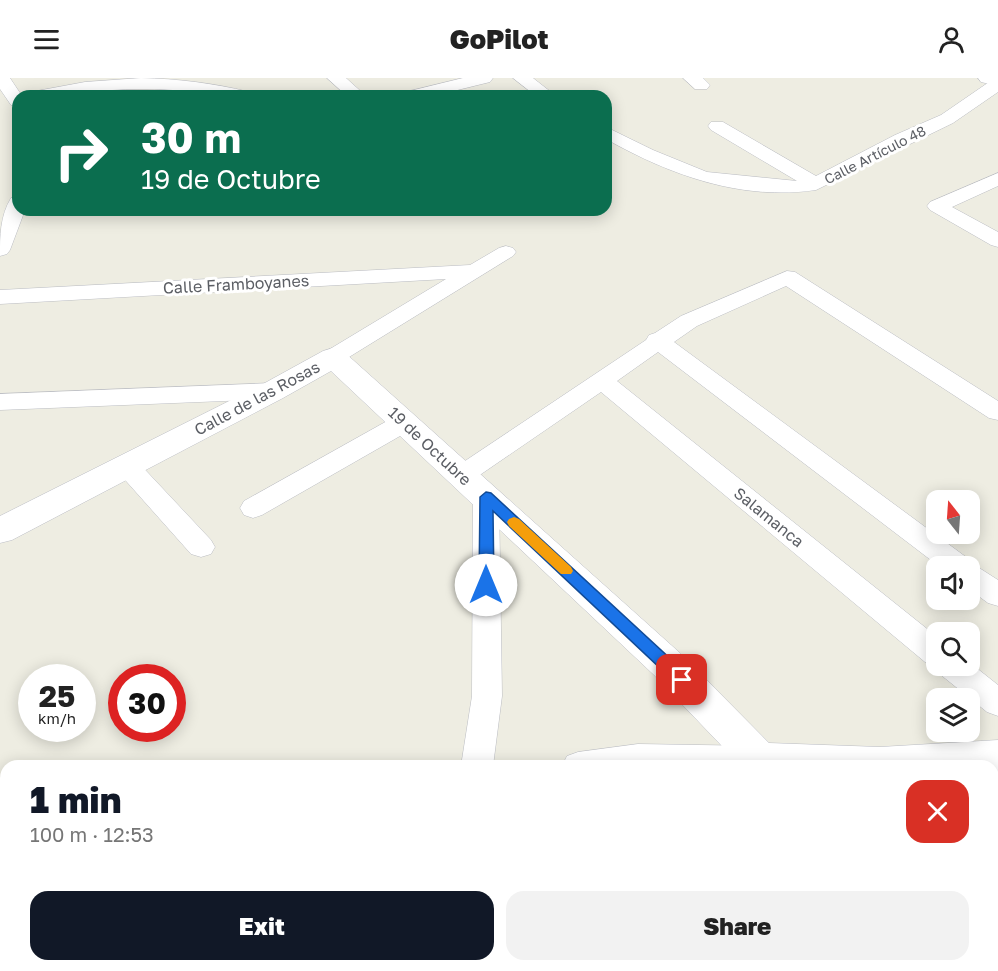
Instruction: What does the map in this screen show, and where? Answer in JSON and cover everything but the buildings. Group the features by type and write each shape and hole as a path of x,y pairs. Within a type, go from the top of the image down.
{"street":[{"path":"1,78 12,93"},
{"path":"336,78 350,90"},
{"path":"412,78 428,90"},
{"path":"433,90 484,78"},
{"path":"522,78 539,90"},
{"path":"988,78 998,82"},
{"path":"72,90 92,86 188,82 211,85 226,90"},
{"name":"Calle Artículo 48","path":"612,135 646,154 703,177 780,187 816,184 902,139 947,119 998,82"},
{"path":"717,126 816,184"},
{"path":"998,179 937,206 998,241"},
{"path":"0,250 13,216"},
{"name":"Calle de las Rosas","path":"0,531 273,392 506,252"},
{"name":"Calle Framboyanes","path":"0,297 473,271"},
{"path":"478,760 487,696 474,486 602,381 657,340 689,321 787,277 998,412"},
{"path":"657,340 945,556"},
{"name":"19 de Octubre","path":"333,357 667,664 756,760"},
{"name":"Salamanca","path":"602,381 926,645"},
{"path":"0,402 273,392"},
{"path":"253,508 405,422"},
{"path":"127,466 201,547"},
{"path":"980,582 998,596"},
{"path":"964,676 998,703"},
{"path":"954,760 998,757"},
{"path":"623,760 638,758 686,760"}],"slow traffic":[{"path":"514,522 566,571"}],"route":[{"path":"486,585 486,497 682,680"}]}
